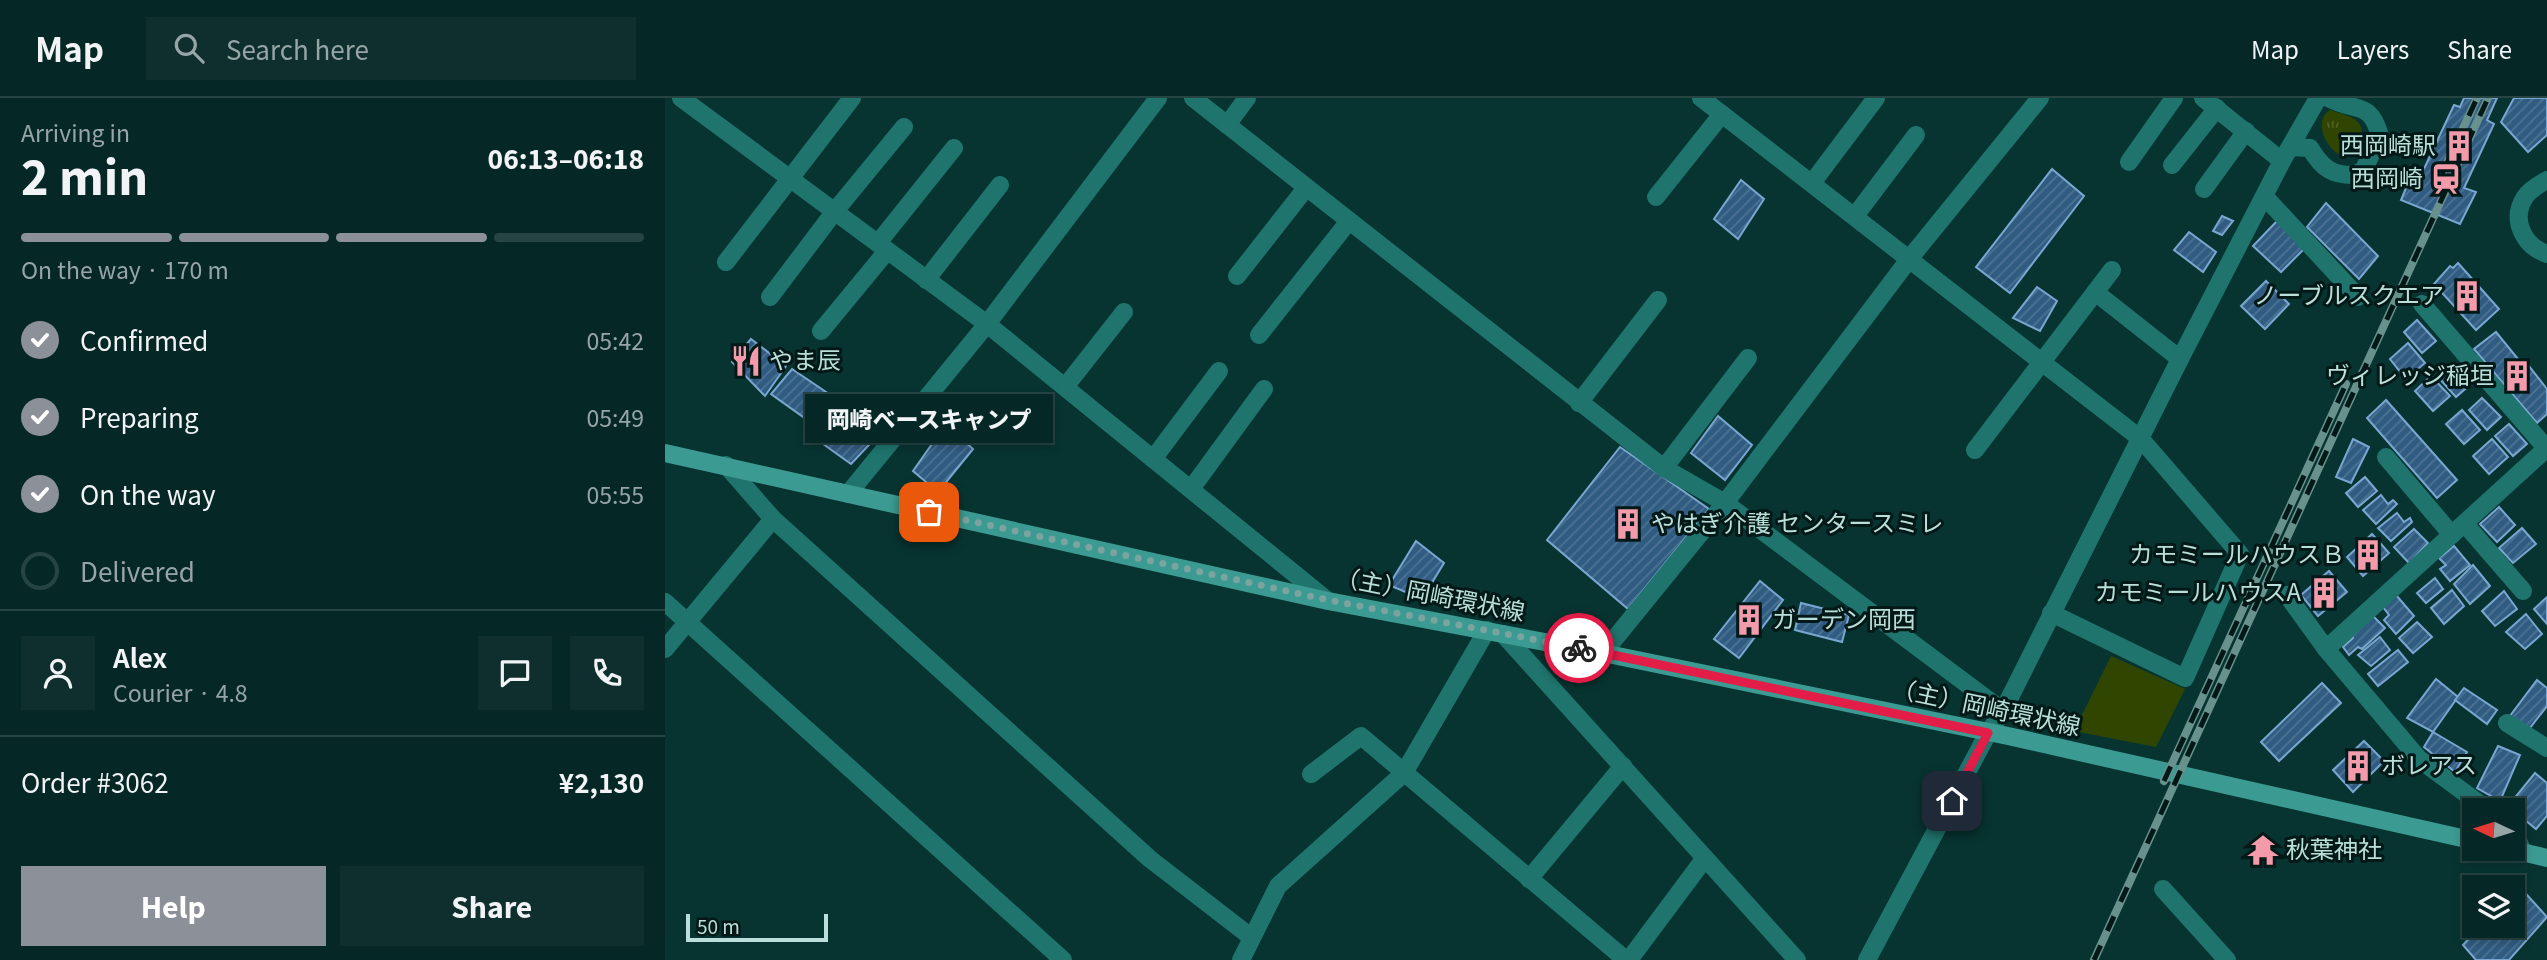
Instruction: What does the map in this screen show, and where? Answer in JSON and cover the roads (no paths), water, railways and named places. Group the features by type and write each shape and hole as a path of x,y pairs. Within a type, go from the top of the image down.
{"main road":[{"name":"（主）岡崎環状線","path":"665,453 1328,600 1604,653 1988,733 2462,838"},
{"path":"2525,852 2547,858"}],"street":[{"path":"681,98 987,324 1328,600"},
{"path":"726,262 852,98"},
{"path":"848,494 987,324 1158,98"},
{"path":"1193,98 1664,468 1725,503 2003,711"},
{"path":"1227,125 1247,98"},
{"path":"1701,98 2141,439 2240,554 2185,678 2051,613"},
{"path":"1812,183 1877,98"},
{"path":"1604,653 1725,503 1910,258 2040,98"},
{"path":"2129,162 2174,98"},
{"path":"1867,960 1988,733 2003,711 2180,359 2286,154 2318,98"},
{"path":"2172,165 2210,103 2246,131 2286,154 2310,148 2321,166 2335,174 2356,175 2364,169 2380,136 2376,120 2367,111 2328,98"},
{"path":"1655,197 1722,114"},
{"path":"771,297 835,211 904,127"},
{"path":"2204,189 2246,131"},
{"path":"1855,216 1916,135"},
{"path":"821,331 954,148"},
{"path":"2547,180 2524,197 2519,218 2522,236 2535,250 2547,254"},
{"path":"926,280 1000,185"},
{"path":"1237,276 1306,188"},
{"path":"2265,197 2358,297"},
{"path":"1259,335 1349,221"},
{"path":"1975,450 2112,270"},
{"path":"2095,292 2180,359"},
{"path":"1579,403 1658,300"},
{"path":"2326,649 2547,449 2422,304"},
{"path":"1065,387 1124,312"},
{"path":"1664,468 1748,358"},
{"path":"1153,459 1219,371"},
{"path":"1191,489 1264,389"},
{"path":"2386,457 2458,530 2523,590"},
{"path":"726,465 773,519 1150,859 1251,937"},
{"path":"665,649 773,519"},
{"path":"2287,595 2326,649 2419,759 2472,798"},
{"path":"665,602 1063,960"},
{"path":"1241,960 1278,886 1404,773 1495,632 1623,766 1797,960"},
{"path":"2507,723 2547,748"},
{"path":"1311,774 1361,736 1627,960 1705,858"},
{"path":"1529,879 1623,766"},
{"path":"2162,889 2227,960"}],"railway":[{"path":"2442,174 2477,98"},
{"path":"2094,960 2488,98"},
{"path":"2164,781 2346,384"}],"place":[{"name":"西岡崎駅","path":"2459,146"},
{"name":"西岡崎","path":"2446,179"},
{"name":"ノーブルスクエア","path":"2467,296"},
{"name":"やま辰","path":"746,361"},
{"name":"ヴィレッジ稲垣","path":"2517,376"},
{"name":"岡崎ベースキャンプ","path":"929,512"},
{"name":"やはぎ介護 センタースミレ","path":"1628,524"},
{"name":"カモミールハウスＢ","path":"2368,555"},
{"name":"カモミールハウスA","path":"2324,593"},
{"name":"ガーデン岡西","path":"1749,620"},
{"name":"ボレアス","path":"2358,766"},
{"name":"秋葉神社","path":"2263,850"}]}
